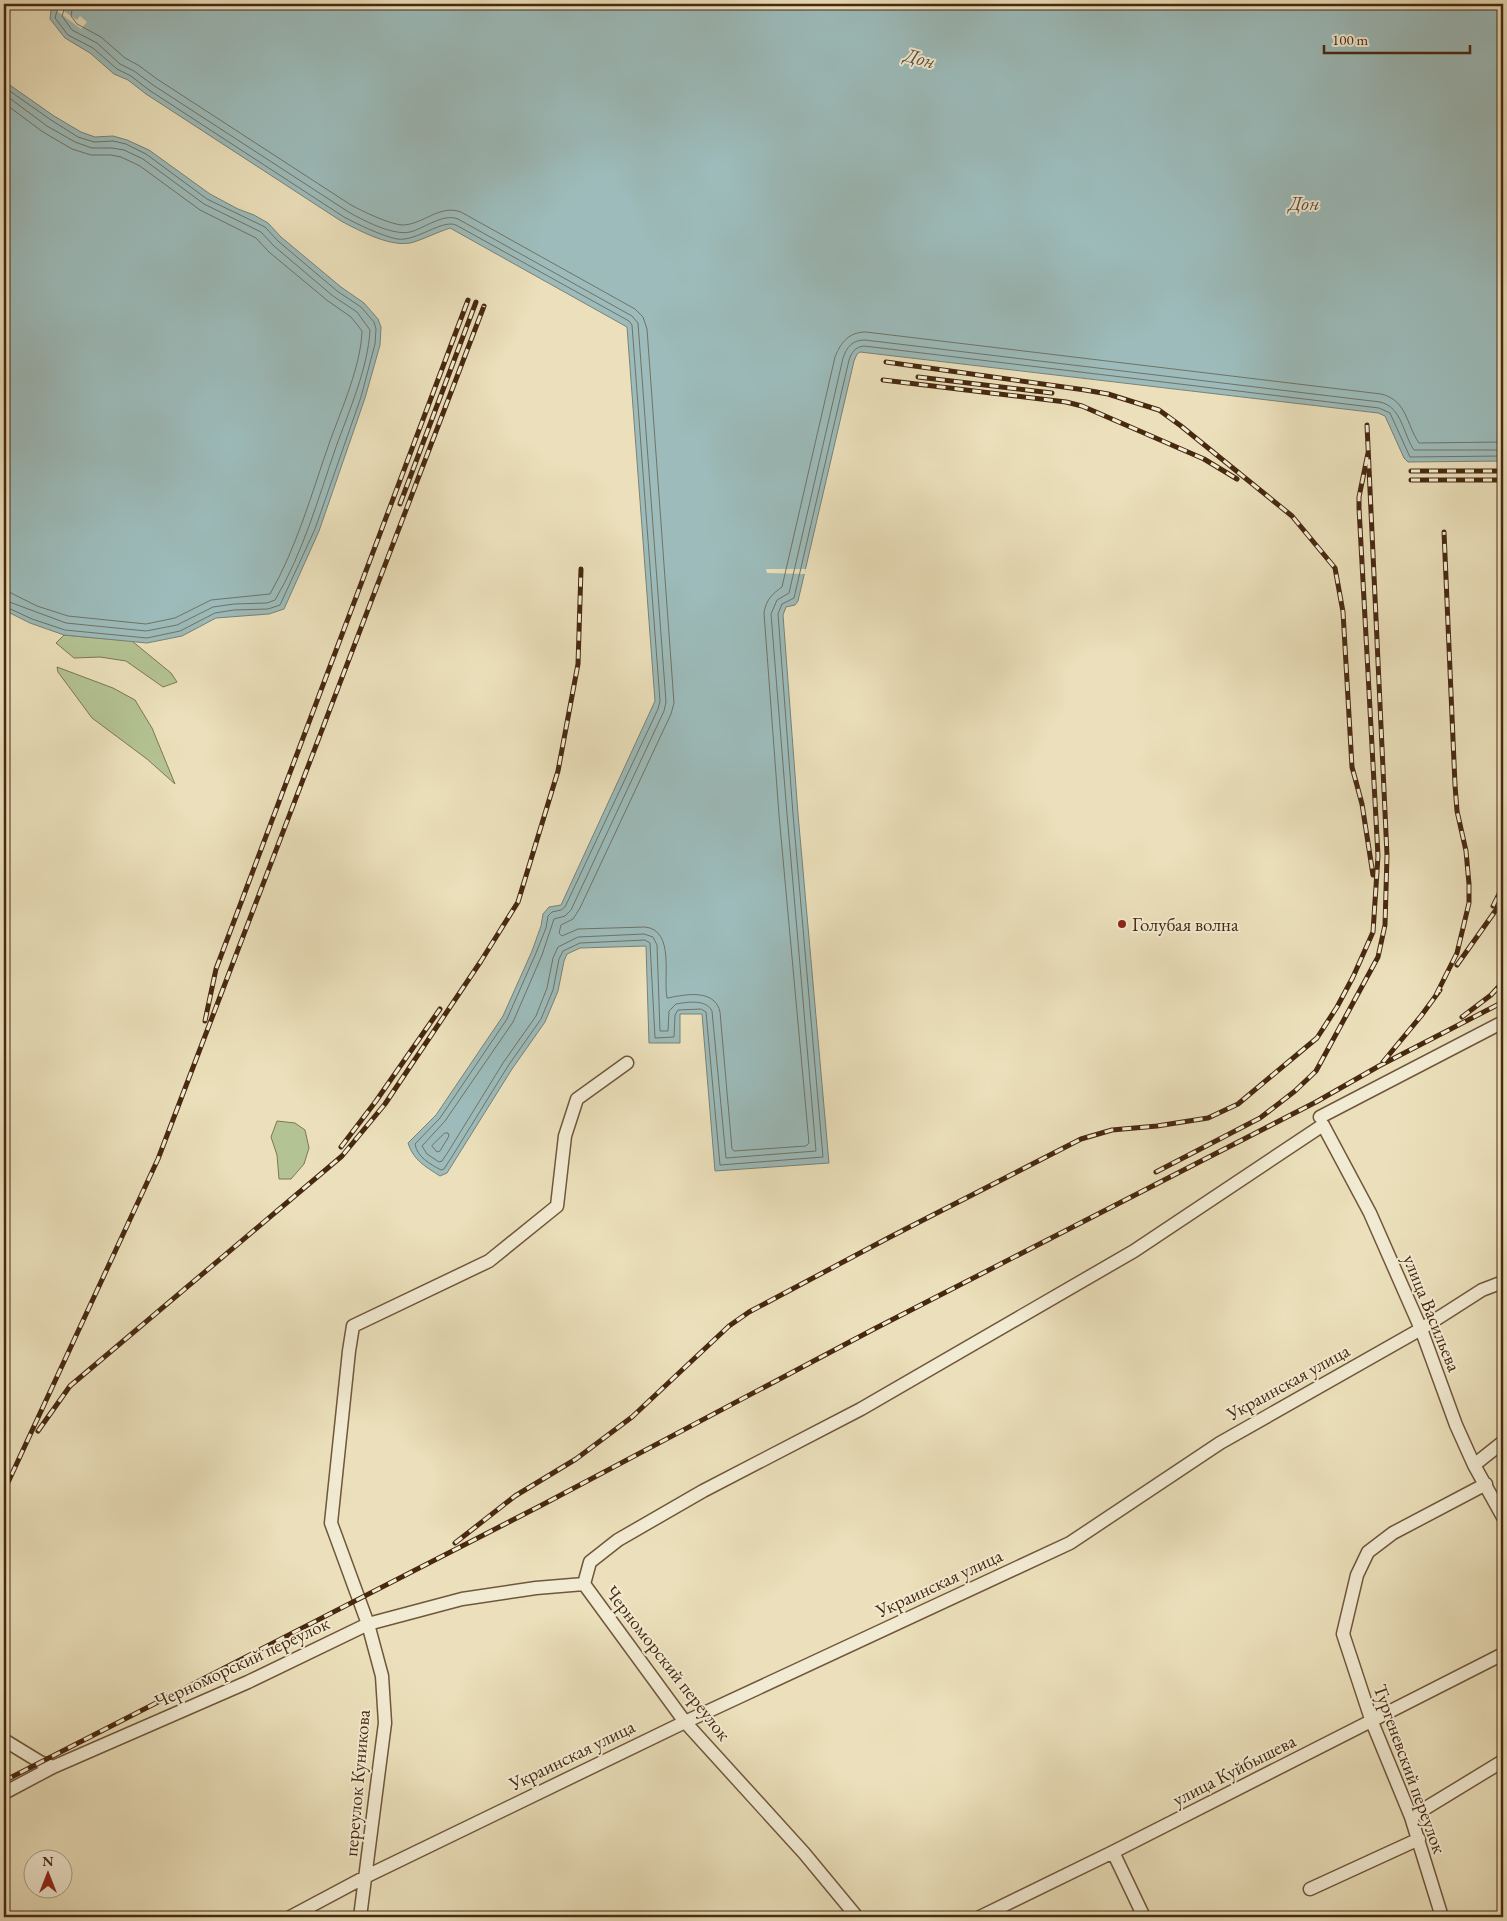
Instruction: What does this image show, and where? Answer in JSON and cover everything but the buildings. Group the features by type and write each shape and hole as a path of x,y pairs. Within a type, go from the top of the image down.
{"street":[{"path":"584,1584 590,1562 618,1540 703,1491 861,1409 1134,1251 1322,1121 1503,1022"},
{"name":"переулок Куникова","path":"360,1917 367,1876 385,1723 382,1676 368,1624 331,1523 353,1326 489,1261 557,1206 565,1136 577,1099 627,1063"},
{"name":"улица Васильева","path":"1322,1121 1370,1213 1421,1329 1456,1425 1474,1465 1503,1517"},
{"name":"Украинская улица","path":"290,1917 367,1876 685,1722 1070,1543 1220,1443 1421,1329 1482,1290 1503,1282"},
{"path":"1474,1465 1503,1442"},
{"name":"Тургеневский переулок","path":"1442,1917 1411,1817 1372,1722 1342,1634 1357,1575 1368,1552 1392,1533 1486,1484"},
{"name":"Черноморский переулок","path":"4,1793 53,1767 248,1682 368,1624 462,1599 536,1588 584,1584 685,1722 804,1853 857,1917"},
{"name":"улица Куйбышева","path":"980,1917 1372,1722 1503,1654"},
{"path":"4,1740 40,1762 53,1767"},
{"path":"1411,1817 1503,1761"},
{"path":"1310,1888 1419,1840"},
{"path":"1113,1852 1144,1917"}],"green space":[{"path":"64,635 132,641 171,673 177,682 163,687 126,661 100,657 74,658 56,643"},
{"path":"57,667 113,688 135,700 152,728 175,784 147,759 92,718 58,672"},
{"path":"277,1121 295,1123 305,1130 309,1148 304,1164 291,1179 279,1179 277,1155 271,1137"}],"water":[{"name":"Дон","path":"56,4 1503,4 1503,461 1408,462 1404,458 1385,416 1378,413 860,352 857,354 798,601 795,605 786,607 783,615 798,814 829,1163 715,1171 702,1014 680,1014 680,1043 649,1043 646,946 580,948 567,954 558,991 545,1022 512,1069 447,1173 440,1176 417,1159 408,1143 436,1115 503,1016 532,951 541,926 543,914 549,907 561,905 655,701 627,327 450,228 406,244 377,238 341,221 146,94 128,80 114,74 90,53 65,38 50,19 51,10"},
{"path":"4,81 54,116 81,132 95,137 113,136 149,150 210,194 268,223 281,237 341,287 364,303 378,319 381,327 380,345 365,398 319,531 284,609 269,614 216,618 182,636 147,643 64,635 30,623 4,610"}],"pier":[{"path":"55,5 77,20 80,16 87,22 81,29 53,8"},
{"path":"766,569 806,569 805,574 767,573"}],"railway":[{"path":"205,1021 216,969 468,300"},
{"path":"400,504 476,302"},
{"path":"4,1491 158,1159 484,306"},
{"path":"886,362 1108,394 1159,410 1292,516 1335,568 1343,612 1352,767 1362,804 1373,875"},
{"path":"918,377 1052,393"},
{"path":"883,380 1066,402 1082,406 1204,459 1237,479"},
{"path":"1156,1172 1260,1118 1295,1091 1316,1071 1378,957 1385,925 1387,855 1367,425"},
{"path":"455,1543 515,1496 576,1459 632,1417 729,1326 749,1312 1081,1139 1112,1130 1157,1126 1208,1118 1238,1104 1317,1038 1353,977 1373,932 1378,856 1359,508 1359,497 1368,453"},
{"path":"1411,471 1503,471"},
{"path":"1411,480 1503,480"},
{"path":"1436,995 1457,953 1469,903 1466,851 1457,811 1455,785 1444,532"},
{"path":"38,1431 70,1386 342,1156 385,1104 481,961 518,902 558,771 578,664 581,569"},
{"path":"1493,906 1503,886"},
{"path":"1457,965 1503,900"},
{"path":"1462,1017 1491,995 1503,982"},
{"path":"1383,1062 1440,990"},
{"path":"4,1781 540,1506 874,1329 1316,1102 1379,1066 1503,1002"},
{"path":"341,1147 376,1101 440,1009"}],"place":[{"name":"Голубая волна","path":"1122,924"}]}
